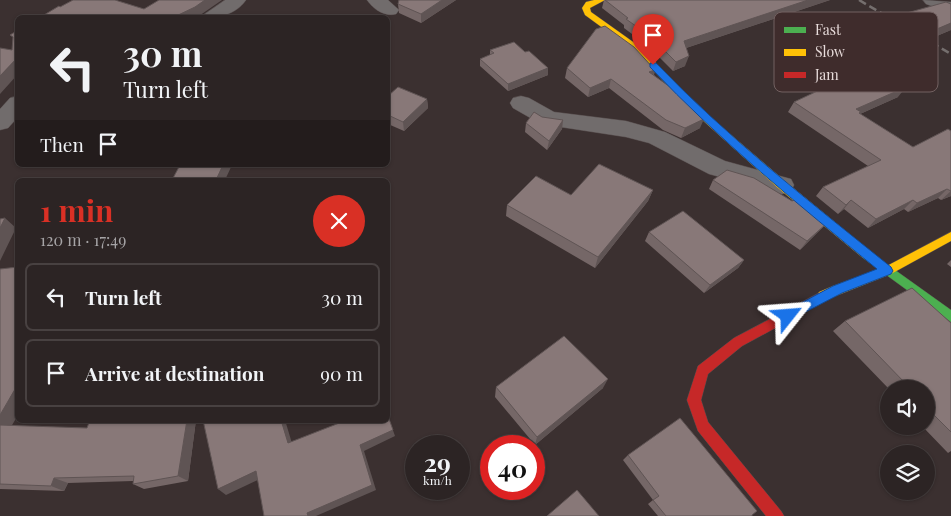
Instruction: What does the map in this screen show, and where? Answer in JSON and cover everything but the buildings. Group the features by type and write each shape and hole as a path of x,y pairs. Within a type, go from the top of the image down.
{"street":[{"path":"213,15 237,0"},
{"path":"601,0 589,4 586,8 588,13 640,51 692,106 782,185 887,271 951,317"},
{"path":"932,0 951,8"},
{"path":"521,103 549,119 626,129 657,137 718,168 782,185"},
{"path":"0,122 15,107"},
{"path":"776,516 703,426 694,400 703,370 738,342 838,289 887,271 951,236"}],"railway":[{"path":"859,0 879,12"},
{"path":"938,46 951,54"}],"traffic: fast":[{"path":"867,255 951,317"}],"traffic: slow":[{"path":"601,0 589,4 586,8 588,13 640,51 692,106 782,185 867,255"},
{"path":"823,296 887,271 951,236"}],"traffic: jam":[{"path":"776,516 703,426 694,400 703,370 738,342 823,296"}],"route":[{"path":"653,65 692,106 782,185 887,271 838,289 788,316"}]}
